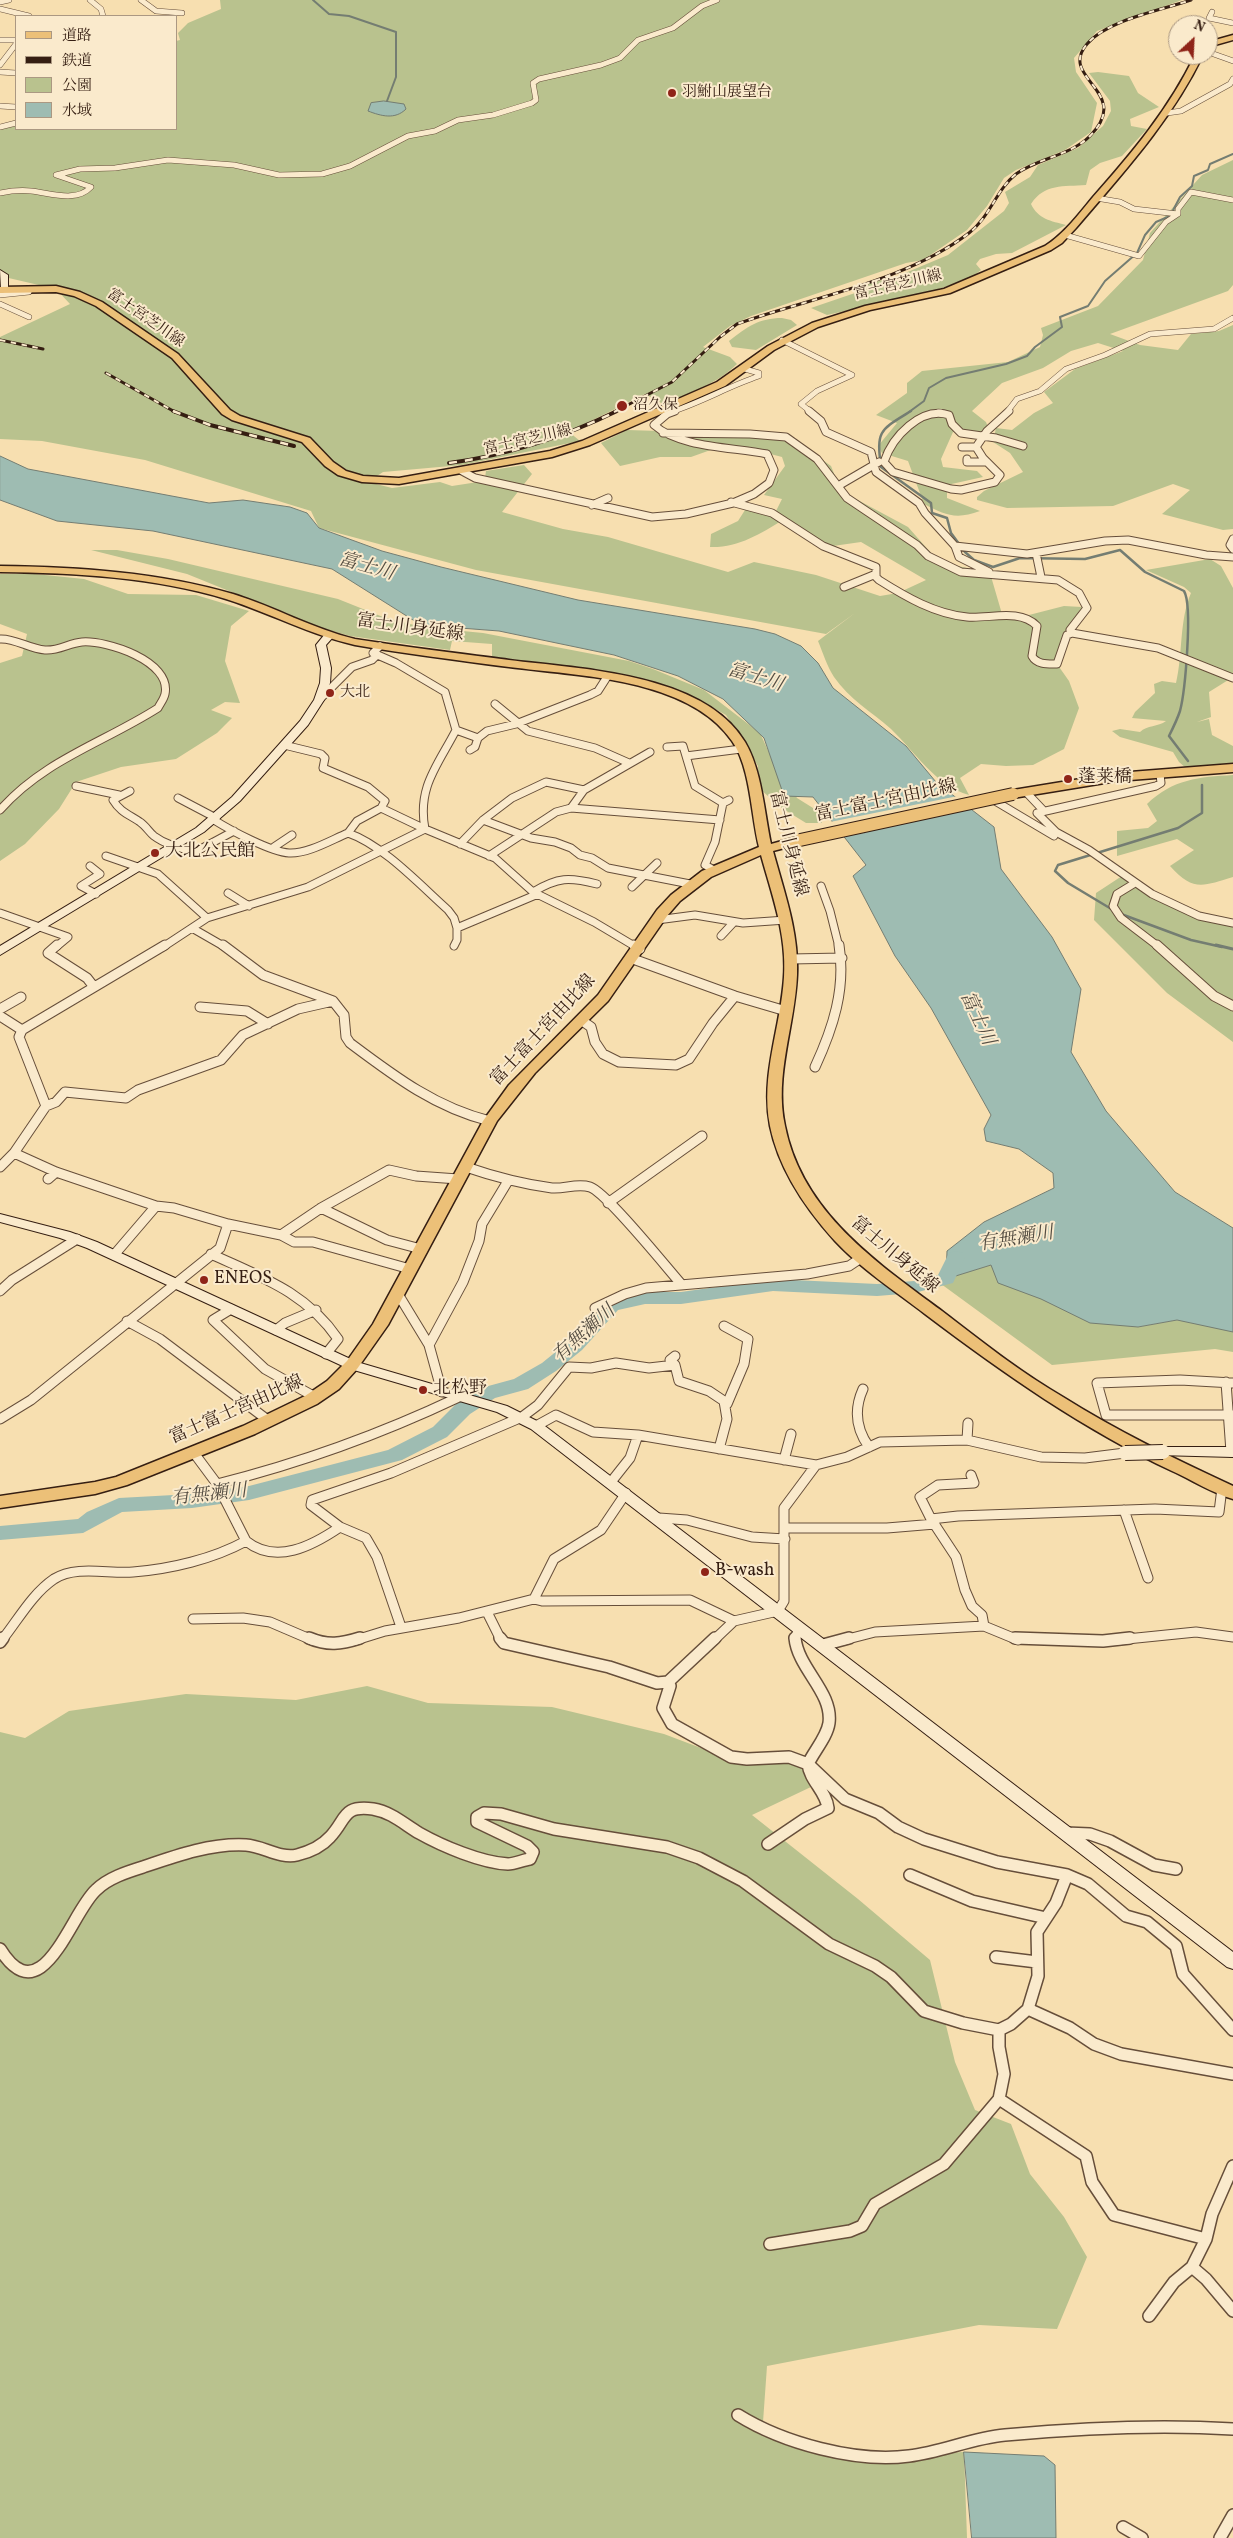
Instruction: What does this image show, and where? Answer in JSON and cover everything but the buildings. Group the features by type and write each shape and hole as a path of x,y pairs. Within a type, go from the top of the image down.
{"main road":[{"path":"1218,42 1233,37"},
{"name":"富士宮芝川線","path":"2,291 34,288 77,294 99,304 175,356 226,412 249,423 294,434 306,440 329,464 342,473 369,480 399,481 552,454 586,443 721,384 745,369 782,340 815,325 850,313 935,294 971,282 1048,248 1065,234 1167,112 1193,65"},
{"name":"富士川身延線","path":"0,569 90,573 199,589 267,609 329,636 378,651 607,677 658,688 694,703 724,724 741,746 747,764 766,848 786,920 791,959 790,992 775,1076 774,1109 782,1147 798,1185 842,1240 862,1259 916,1302 1057,1401 1157,1457 1228,1490"},
{"name":"富士富士宮由比線","path":"1,1501 95,1488 194,1453 269,1421 315,1397 333,1384 352,1365 380,1325 490,1121 510,1092 603,998 636,954 657,920 674,898 690,884 737,858 766,848 1020,793 1117,777 1233,768"}],"street":[{"path":"0,2 9,0"},
{"path":"90,0 101,9 103,15"},
{"path":"141,0 156,11 182,13"},
{"path":"0,193 28,191 74,195 85,192 91,187 56,175 80,169 115,168 158,161 234,165 292,176 335,171 408,136 435,131 458,120 493,115 532,103 536,100 533,83 539,79 601,65 620,58 638,40 674,28 702,6 718,0"},
{"path":"0,9 25,15"},
{"path":"1212,12 1209,18 1233,23"},
{"path":"0,40 15,40"},
{"path":"0,64 15,45"},
{"path":"1218,56 1233,62"},
{"path":"0,72 15,73"},
{"path":"1167,112 1181,111 1230,84 1233,79"},
{"path":"0,106 15,107"},
{"path":"0,127 15,123"},
{"path":"1065,234 1134,256 1191,192 1233,200"},
{"path":"1096,198 1120,202 1134,209 1173,213"},
{"path":"0,273 4,275 2,291"},
{"path":"0,304 29,317"},
{"path":"976,447 982,436 1009,411 1017,399 1040,391 1066,369 1104,356 1150,334 1214,329 1233,318"},
{"path":"782,340 809,351 822,360 852,375 817,391 801,404 821,421 826,432 871,452 876,472 919,503 925,513 956,546 959,557 994,575"},
{"path":"462,471 474,478 635,515 670,517 758,494 764,490 774,471 774,462 767,454 698,442 663,433 654,425 666,414 702,402 741,382 759,376 759,373 745,369"},
{"path":"884,462 889,448 902,432 929,415 946,413 949,415 956,431 1022,446"},
{"path":"663,433 750,434 786,437 817,459 847,498 917,545 928,556 961,572 1041,577 1058,580 1070,585 1079,593 1087,608 1070,630 1072,633"},
{"path":"962,447 976,447"},
{"path":"838,486 874,462 884,462 893,472 934,485 961,490 995,482 1000,479 998,470 987,462 976,447"},
{"path":"967,459 967,462 987,462"},
{"path":"592,505 608,498"},
{"path":"731,502 772,513 823,546 876,567 876,574 879,580 918,604 973,618 1023,617 1035,623 1037,626 1032,656 1039,664 1057,664 1061,659 1067,635 1072,633 1158,648 1233,678"},
{"path":"1233,539 1230,545 1233,549"},
{"path":"1011,550 1037,556 1126,540 1148,542 1206,556 1233,557"},
{"path":"956,546 965,546 987,552 1022,552 1046,546"},
{"path":"1037,556 1041,577"},
{"path":"844,587 876,574"},
{"path":"319,700 325,683 326,668 321,645 329,636"},
{"path":"0,639 8,638 35,649 54,651 68,648 80,642 120,649 140,657 157,668 165,680 164,696 158,708 36,775 9,798 0,810"},
{"path":"0,951 96,894 215,819 236,799 304,723 319,700 352,667 372,660 378,651 445,692 456,730 425,784 423,821 425,829"},
{"path":"470,750 475,747 478,738 496,728 516,724 598,691 607,677"},
{"path":"495,704 506,711 516,724 529,732 617,755 629,763"},
{"path":"456,730 478,738"},
{"path":"284,745 321,754 325,758 323,768 348,780 362,782 377,792 385,801 381,808 366,814 350,827 348,833"},
{"path":"667,747 683,746 696,786 726,801 716,842 705,865 714,870"},
{"path":"686,756 741,749"},
{"path":"571,808 584,790 650,752"},
{"path":"1160,774 1161,783 1156,786 1043,810 1038,813 1044,823 1056,832 1100,856 1135,884 1159,898 1199,916 1233,923"},
{"path":"460,844 483,820 512,798 520,796 546,782 584,790"},
{"path":"76,786 119,795"},
{"path":"130,790 113,800 127,816 142,823 154,836 173,846 195,852 234,831"},
{"path":"1020,793 1043,810"},
{"path":"987,796 1050,834 1072,844 1078,844"},
{"path":"178,798 234,831 288,853 330,841 348,833 358,836 380,851 448,910 454,918 457,928 458,940 454,946"},
{"path":"654,814 659,804"},
{"path":"381,808 489,856 535,893 594,922 636,954 735,996 786,1012"},
{"path":"489,856 510,843 520,833 556,812 571,808 720,820"},
{"path":"483,820 520,833 556,842 571,848 580,855 596,860 608,868 690,884"},
{"path":"46,1106 18,1037 22,1030 208,918 308,886 425,829"},
{"path":"274,847 292,835"},
{"path":"106,856 158,874 208,918"},
{"path":"632,887 657,863"},
{"path":"90,866 100,874 81,886 96,894"},
{"path":"457,928 484,915 507,909 556,878 573,878 597,884"},
{"path":"1135,884 1117,894 1114,906 1120,918 1172,957 1214,996 1233,1006"},
{"path":"815,1067 831,1031 841,989 842,958 837,927 821,886"},
{"path":"228,893 249,906"},
{"path":"0,913 68,937 48,953 87,978 94,987"},
{"path":"657,920 695,915 734,922 786,920"},
{"path":"721,936 734,922"},
{"path":"192,928 226,947 263,975 333,1001 344,1015 346,1037 350,1044 436,1103 474,1118 490,1121"},
{"path":"791,959 842,958"},
{"path":"581,1020 591,1026 595,1042 603,1054 619,1062 676,1065 689,1059 713,1023 735,996"},
{"path":"0,1009 21,998"},
{"path":"0,1167 14,1153 46,1106 56,1102 65,1092 126,1098 138,1090 221,1060 243,1035 298,1009 333,1001"},
{"path":"200,1007 247,1011 268,1024"},
{"path":"0,1016 22,1030"},
{"path":"608,1203 702,1136"},
{"path":"14,1153 56,1172 156,1206 174,1208 228,1224 281,1235 294,1242 313,1242 410,1269"},
{"path":"281,1235 321,1208 389,1170 416,1176 462,1173 555,1188 586,1185 592,1187 628,1222 682,1285"},
{"path":"48,1178 56,1172"},
{"path":"429,1345 463,1282 479,1241 482,1224 508,1181"},
{"path":"114,1255 156,1206"},
{"path":"321,1208 380,1237 421,1248"},
{"path":"0,1218 77,1239 175,1282 352,1365 522,1417 659,1518 1233,1962"},
{"path":"0,1419 31,1400 175,1282 220,1248 228,1224"},
{"path":"0,1291 12,1280 77,1239"},
{"path":"211,1254 248,1271 260,1274 316,1310 338,1339 326,1354"},
{"path":"595,1308 625,1294 646,1288 807,1274 849,1266 862,1259"},
{"path":"398,1294 429,1345 442,1392"},
{"path":"231,1309 213,1320 265,1369 315,1397"},
{"path":"276,1330 285,1323 316,1310"},
{"path":"127,1321 160,1339 269,1421"},
{"path":"719,1449 728,1421 727,1404 744,1369 748,1355 748,1339 724,1326"},
{"path":"401,1627 377,1557 366,1538 340,1527 311,1505 312,1500 391,1473 522,1417 538,1405 569,1367 591,1368 616,1363 649,1368 675,1361 679,1381 716,1392 727,1404"},
{"path":"536,1426 556,1415 593,1432 638,1435 816,1465 847,1457 880,1442 967,1440 1041,1457 1084,1458 1125,1453 1232,1452 1232,1414 1229,1382 1180,1380 1097,1383 1106,1415 1232,1414"},
{"path":"863,1389 857,1414 857,1424 861,1437 869,1447"},
{"path":"217,1484 335,1451 379,1435 461,1397"},
{"path":"967,1440 968,1423"},
{"path":"784,1460 791,1434"},
{"path":"611,1482 630,1458 638,1435"},
{"path":"194,1453 217,1484 246,1541 259,1550 276,1554 326,1537 340,1527"},
{"path":"487,1612 497,1635 504,1643 517,1648 610,1667 657,1683 668,1682 734,1621 778,1611 784,1602 784,1508 816,1465"},
{"path":"971,1475 974,1483 933,1485 920,1497 933,1522 956,1557 965,1590 972,1606 982,1615 984,1626"},
{"path":"659,1518 687,1520 752,1538 785,1534 887,1528 933,1522 958,1516 1124,1510 1192,1509 1219,1512 1228,1490"},
{"path":"534,1599 554,1558 601,1530 626,1493"},
{"path":"1124,1510 1148,1578"},
{"path":"0,1642 38,1594 55,1578 68,1572 133,1572 168,1566 234,1549 246,1541"},
{"path":"193,1619 242,1618 270,1622 320,1643 338,1645 401,1627 487,1612 513,1603 534,1599 542,1601 690,1600 734,1621"},
{"path":"823,1646 875,1632 984,1626 1019,1640 1103,1641 1196,1632 1233,1637"},
{"path":"768,1844 805,1819 828,1808 828,1801 808,1771 808,1764 829,1722 828,1706 796,1649 795,1634 799,1627"},
{"path":"668,1682 670,1686 662,1708 672,1724 731,1757 747,1760 789,1757 808,1764 845,1799 879,1813 898,1827 924,1839 997,1862 1067,1876 1088,1884 1126,1916 1147,1922 1176,1946 1183,1974 1233,2030"},
{"path":"0,1949 12,1967 23,1972 36,1970 47,1963 62,1944 86,1901 95,1890 113,1880 171,1858 212,1848 249,1845 294,1856 318,1847 331,1836 345,1813 358,1808 374,1809 390,1815 420,1834 487,1860 510,1864 530,1858 533,1852 528,1846 506,1834 484,1828 477,1822 478,1817 484,1813 501,1814 554,1829 667,1847 699,1858 743,1881 829,1944 875,1966 891,1977 924,2011 963,2023 999,2030 1011,2024 1028,2009 1038,1976 1037,1932 1056,1903 1067,1876"},
{"path":"1066,1833 1090,1829 1110,1842 1154,1865 1176,1869"},
{"path":"910,1875 972,1901 1046,1918"},
{"path":"996,1957 1038,1962"},
{"path":"1028,2009 1070,2028 1094,2044 1121,2054 1233,2074"},
{"path":"770,2244 850,2231 862,2226 875,2204 944,2164 999,2099 1004,2074 999,2046 999,2030"},
{"path":"999,2099 1086,2156 1092,2182 1114,2216 1206,2239"},
{"path":"1149,2316 1174,2282 1192,2267 1206,2239 1212,2214 1233,2166"},
{"path":"1192,2267 1206,2279 1233,2311"},
{"path":"738,2415 750,2424 786,2439 873,2456 908,2456 1004,2435 1127,2428 1204,2427 1233,2429"},
{"path":"1220,2538 1233,2514"},
{"path":"1122,2527 1142,2538"}],"green space":[{"path":"220,0 1182,0 1097,31 1074,58 1076,72 1097,103 1091,132 1065,150 1016,170 1004,178 987,206 967,230 923,260 906,263 751,316 730,326 703,347 730,357 737,364 729,371 702,387 663,404 645,394 569,432 580,441 462,465 383,472 368,482 392,488 440,482 452,486 478,482 485,478 486,471 524,465 532,474 502,512 563,529 608,537 728,572 754,562 816,575 880,596 898,593 926,580 861,542 826,547 783,520 739,543 710,547 711,534 738,521 745,510 776,511 782,499 764,495 785,466 782,457 744,447 719,447 691,457 660,457 620,466 601,443 627,430 788,435 831,466 841,491 908,527 939,562 990,573 1002,614 1029,615 1064,606 1082,607 1065,633 1057,664 1069,681 1079,708 1064,749 1033,765 1006,766 981,764 960,778 969,795 957,791 946,784 891,729 840,685 827,664 818,641 855,613 826,634 476,570 319,528 311,511 145,460 42,441 0,439 0,337 70,304 56,289 0,276 0,128 15,126 15,130 178,130 178,40 180,40 178,33 188,23 221,9"},
{"path":"1098,72 1129,76 1138,93 1159,107 1130,119 1131,126 1147,129 1122,156 1100,163 1090,170 1086,185 1055,187 1042,192 1036,197 1031,204 1037,213 1050,221 1066,225 1012,253 996,254 980,259 976,264 981,270 971,278 927,293 827,315 811,308 855,293 867,284 898,276 948,255 1004,211 1009,203 1005,192 1030,177 1038,165 1078,148 1103,126 1111,111 1110,101 1089,73"},
{"path":"1233,160 1233,285 1228,291 1110,334 1140,345 1178,350 1191,334 1219,331 1233,325 1233,529 1223,530 1162,514 1190,490 1173,484 1113,506 1007,508 977,500 977,497 984,491 1023,472 1010,453 993,442 996,428 1012,430 1034,413 1053,403 1044,392 1075,369 1123,351 1098,343 1071,351 1043,368 1002,383 972,411 986,422 991,435 953,432 941,459 943,467 977,471 983,477 947,485 947,498 980,511 957,516 938,511 924,504 908,461 882,453 878,446 897,423 876,415 907,393 907,383 922,371 1008,362 1040,347 1043,335 1041,328 1098,306 1143,260 1150,233 1202,175"},
{"path":"782,318 791,320 797,325 756,350 732,347 729,341 748,328 760,322"},
{"path":"91,550 117,550 168,559 338,599 383,617 422,627 483,633 629,661 653,669 704,690 760,733 771,757 797,798 821,813 822,823 806,823 780,807 758,787 758,766 726,715 688,694 649,682 492,657 492,644 452,641 450,650 350,636 318,627 187,574"},
{"path":"1210,559 1221,566 1233,588 1233,677 1209,692 1211,717 1197,722 1209,719 1212,735 1233,746 1233,766 1186,768 1179,762 1173,752 1120,737 1112,731 1120,729 1140,732 1166,721 1132,718 1135,712 1155,693 1154,684 1162,681 1176,683 1183,626 1191,593 1184,587 1146,570"},
{"path":"0,574 35,574 84,579 128,594 196,595 249,611 231,626 225,661 240,703 225,702 211,710 232,718 217,733 176,759 121,767 76,782 59,809 25,844 0,861 0,663 22,656 27,634 0,624"},
{"path":"1233,775 1233,877 1199,885 1185,880 1170,866 1194,850 1177,839 1117,856 1117,831 1148,828 1157,821 1147,804 1167,789 1198,778"},
{"path":"1122,876 1199,916 1233,923 1233,1042 1167,993 1094,920 1096,893"},
{"path":"991,1265 1138,1327 1177,1320 1233,1330 1233,1352 1215,1349 1052,1365 937,1281"},
{"path":"367,1686 428,1703 552,1707 664,1734 730,1759 799,1763 813,1786 752,1815 858,1899 930,1960 955,2062 975,2110 1011,2124 1030,2174 1064,2217 1087,2257 1057,2329 979,2325 767,2366 762,2436 882,2456 964,2452 967,2538 0,2538 0,1732 25,1738 69,1711 186,1694 296,1700"}],"water":[{"path":"384,101 404,104 406,109 393,116 368,111 371,103"},
{"name":"富士川","path":"0,456 28,469 209,503 243,500 290,507 307,513 319,528 382,551 578,600 755,629 775,634 801,646 818,663 833,688 906,746 936,782 994,827 1001,869 1052,937 1081,989 1071,1052 1106,1111 1175,1192 1233,1228 1233,1332 1177,1320 1138,1327 1090,1323 1041,1299 998,1283 991,1265 946,1279 947,1251 984,1222 1054,1188 1053,1173 1019,1149 986,1141 984,1129 991,1115 931,1008 895,956 853,876 866,865 813,797 784,796 764,738 723,699 678,676 614,655 499,631 421,625 332,569 153,531 57,521 0,500"},
{"path":"964,2452 1044,2456 1055,2465 1056,2538 972,2538"}],"pier":[{"path":"958,796 968,804 838,832 830,822"}],"waterway":[{"path":"313,0 329,14 349,16 396,32 396,77 387,101"},
{"path":"909,412 924,401 929,388 946,378 1006,364 1027,356 1035,347 1062,327 1060,317 1088,306 1105,281 1137,253 1145,235 1156,222 1170,216 1180,197 1192,186 1194,176 1208,170 1210,164 1233,154"},
{"path":"911,411 882,432 879,445 881,467 931,503 932,513 947,518 951,533 965,552 974,560 993,567 1020,558 1085,559 1120,550 1145,572 1184,591 1188,613 1186,669 1180,711 1169,736 1188,761"},
{"path":"1113,910 1068,883 1055,871 1058,865 1178,828 1202,813 1202,785"},
{"path":"1121,914 1191,940 1222,947"},
{"path":"1216,945 1233,949"},
{"name":"有無瀬川","path":"0,1533 83,1526 94,1517 119,1505 192,1501 249,1493 395,1455 440,1432 463,1409 488,1393 521,1384 549,1367 575,1346 612,1305 645,1298 681,1298 773,1285 877,1290 914,1287 946,1279 956,1257"}],"railway":[{"path":"614,412 672,382 720,337 737,324 887,276 944,250 969,233 976,227 1009,180 1016,174 1082,143 1101,121 1104,108 1100,96 1081,67 1080,56 1087,44 1108,28 1121,22 1191,0"},
{"path":"0,340 43,349"},
{"path":"106,373 174,411"},
{"path":"174,411 210,425 294,446"},
{"path":"449,463 471,460 535,444 617,411"}],"place":[{"name":"羽鮒山展望台","path":"672,93"},
{"name":"沼久保","path":"622,406"},
{"name":"大北","path":"330,693"},
{"name":"蓬莱橋","path":"1068,779"},
{"name":"大北公民館","path":"155,853"},
{"name":"ENEOS","path":"204,1280"},
{"name":"北松野","path":"423,1390"},
{"name":"B-wash","path":"705,1572"}]}
